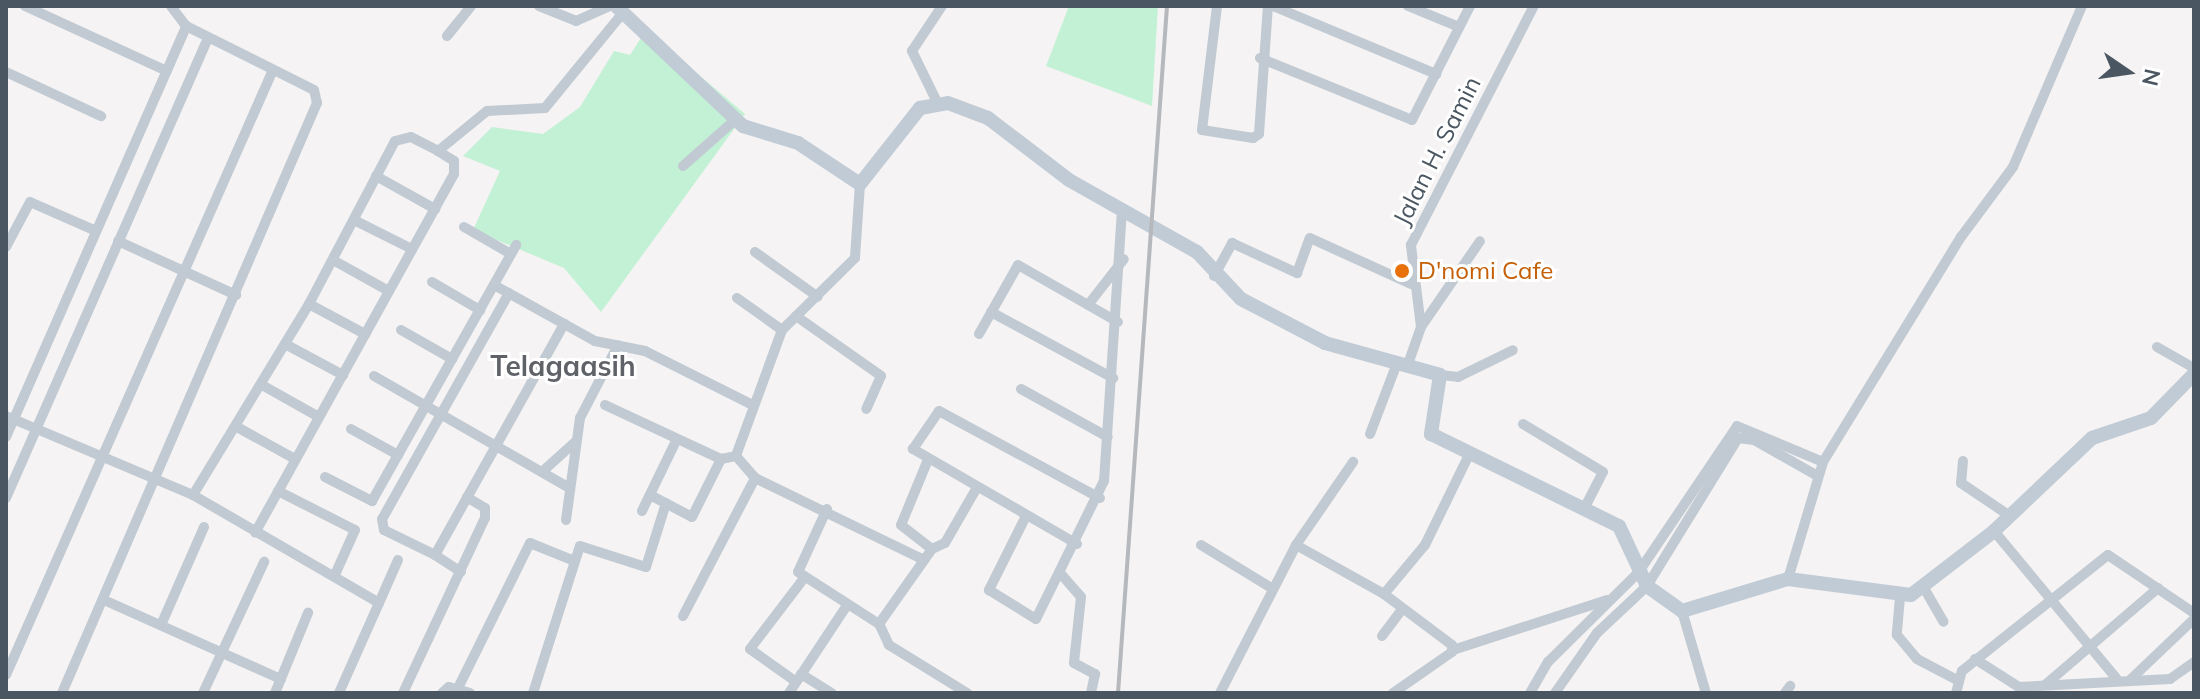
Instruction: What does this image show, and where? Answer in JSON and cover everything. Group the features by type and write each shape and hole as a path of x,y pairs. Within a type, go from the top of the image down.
{"street":[{"path":"25,6 167,71"},
{"path":"62,693 158,481 317,103 314,90 186,26 171,6"},
{"path":"447,36 471,6"},
{"path":"539,6 576,21 615,9"},
{"path":"942,6 912,51 937,102 1017,135 1122,213 1197,252 1214,276 1313,339 1440,375 1466,375 1513,350"},
{"path":"1217,6 1204,132 1258,135 1260,58 1271,6 1436,74"},
{"path":"1408,6 1459,27"},
{"path":"1260,58 1412,120 1470,6"},
{"name":"Jalan H. Samin","path":"1421,327 1411,284 1411,245 1534,6"},
{"path":"1788,579 1823,462 1961,237 2013,167 2082,6"},
{"path":"615,9 735,120 798,143 860,184"},
{"path":"438,151 487,111 545,108 615,9"},
{"path":"6,437 10,418 186,26"},
{"path":"6,498 208,38"},
{"path":"6,675 273,70"},
{"path":"6,72 101,116"},
{"path":"736,456 782,330 855,258 860,184 907,118 937,102"},
{"path":"683,166 735,120"},
{"path":"193,495 309,304 399,136 438,151 455,166 435,209 255,533"},
{"path":"376,176 435,209"},
{"path":"6,247 30,202 96,231"},
{"path":"1026,516 990,593 1036,619 1100,498 1124,259 1122,213"},
{"path":"354,220 412,249"},
{"path":"325,477 371,502 514,249 464,227"},
{"path":"1214,276 1232,243 1297,273 1310,238 1411,284"},
{"path":"118,241 236,295"},
{"path":"1370,434 1421,327 1480,241"},
{"path":"755,252 818,297"},
{"path":"1088,305 1124,259"},
{"path":"333,260 389,291"},
{"path":"979,334 1018,265 1118,322"},
{"path":"432,282 480,310"},
{"path":"494,285 564,324 618,345 645,351 753,405"},
{"path":"461,572 382,522 509,293"},
{"path":"737,298 782,330"},
{"path":"309,304 365,334"},
{"path":"991,312 1113,378"},
{"path":"796,316 881,376 866,409"},
{"path":"435,555 494,444 564,324"},
{"path":"401,330 452,359"},
{"path":"285,344 343,375"},
{"path":"566,520 574,443 618,345"},
{"path":"1682,611 1788,579 1900,597 1924,588 1994,531 2092,438 2151,418 2193,372 2157,347"},
{"path":"1440,375 1428,431 1468,457 1584,509 1629,536 1638,573 1647,586 1682,611 1706,693"},
{"path":"374,376 568,487"},
{"path":"262,385 319,417"},
{"path":"1021,389 1108,437"},
{"path":"605,405 721,459 736,456"},
{"path":"1077,544 927,462 912,450 939,411 1100,498"},
{"path":"10,418 193,495 379,603"},
{"path":"1523,424 1603,472 1584,509"},
{"path":"1741,424 1823,462"},
{"path":"1555,693 1597,633 1647,586 1740,437 1741,424"},
{"path":"1530,693 1548,662 1638,573 1741,424"},
{"path":"237,427 295,459"},
{"path":"351,429 398,455"},
{"path":"1740,437 1818,476"},
{"path":"642,511 677,439"},
{"path":"543,471 574,443"},
{"path":"736,456 755,478 827,509 924,560"},
{"path":"1384,594 1425,545 1468,457"},
{"path":"650,495 692,517 721,459"},
{"path":"1963,461 1961,483 2010,516"},
{"path":"927,462 901,525 932,549"},
{"path":"1220,693 1296,545 1353,462"},
{"path":"683,616 755,478"},
{"path":"879,624 932,549 945,543 976,489"},
{"path":"278,491 355,530 334,577"},
{"path":"403,693 486,514 467,497"},
{"path":"533,693 572,560 580,546 646,567 666,503"},
{"path":"827,509 797,561 804,578 846,607 879,624 889,645 967,693"},
{"path":"161,625 204,527"},
{"path":"1994,531 2117,679"},
{"path":"458,688 530,543 572,560"},
{"path":"1201,545 1273,589"},
{"path":"1296,545 1384,594 1453,650"},
{"path":"1956,693 1957,680 1975,659 2108,555 2194,613"},
{"path":"339,693 398,560"},
{"path":"203,693 264,562"},
{"path":"1061,574 1081,597 1074,663 1095,674 1091,693"},
{"path":"804,578 750,649 798,678 831,693"},
{"path":"1924,588 1944,622"},
{"path":"2045,685 2088,642 2158,588"},
{"path":"1900,597 1895,631 1903,644 1957,680"},
{"path":"1393,693 1453,650 1611,599"},
{"path":"104,600 281,679"},
{"path":"789,693 846,607"},
{"path":"1382,636 1402,609"},
{"path":"275,693 308,613"},
{"path":"2131,679 2194,619"},
{"path":"1975,659 2016,686 2179,677 2194,662"},
{"path":"442,693 458,688 470,693"}],"green space":[{"path":"1069,6 1158,6 1152,106 1046,66"},
{"path":"646,30 745,114 601,312 564,268 473,230 500,171 463,156 492,127 543,134 580,107 614,51 630,55"}],"railway":[{"path":"1118,693 1167,6"}],"place":[{"name":"D'nomi Cafe","path":"1402,271"}],"district":[{"name":"Telagaasih","path":"563,366"}]}
